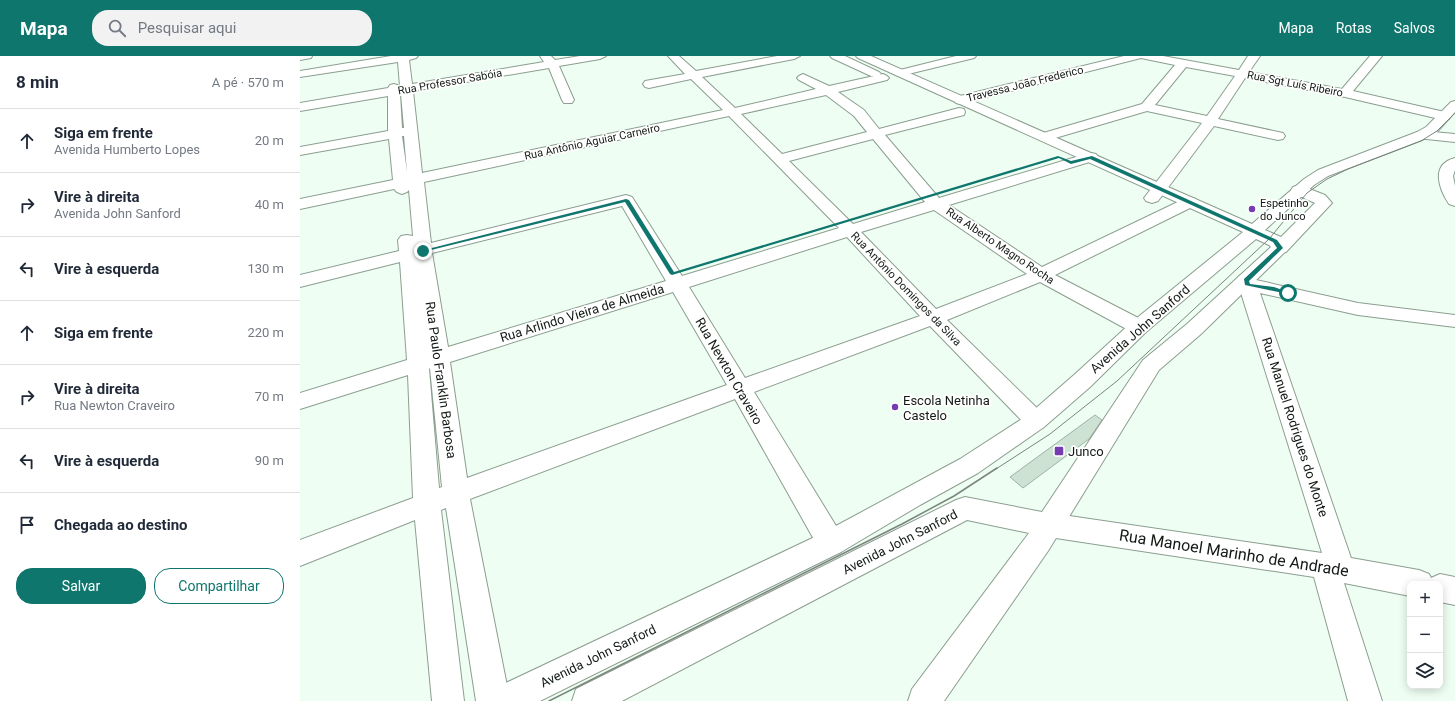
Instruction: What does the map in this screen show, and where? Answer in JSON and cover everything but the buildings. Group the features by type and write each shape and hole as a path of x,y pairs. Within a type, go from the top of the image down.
{"street":[{"path":"300,57 307,56"},
{"name":"Rua Professor Sabóia","path":"300,107 549,61 590,56"},
{"name":"Rua Antônio Domingos da Silva","path":"674,56 847,226 932,318 1036,421"},
{"path":"649,84 794,56"},
{"path":"836,56 862,62 878,63 900,73 960,106 1184,205 1241,236 1275,241 1280,248"},
{"path":"900,73 970,56"},
{"name":"Travessa João Frederico","path":"779,159 877,134 960,106 1137,56"},
{"name":"Rua Sgt Luís Ribeiro","path":"1145,56 1345,94 1444,116"},
{"path":"1156,193 1211,120 1254,56"},
{"path":"1345,94 1374,56"},
{"path":"300,74 402,58"},
{"name":"Rua Paulo Franklin Barbosa","path":"402,58 400,88 404,140 427,355 456,493 493,701"},
{"path":"549,61 568,100"},
{"path":"862,62 883,78 1045,137 1075,157 1156,193"},
{"path":"1147,106 1183,63"},
{"name":"Rua Alberto Magno Rocha","path":"803,78 829,90 852,107 933,200 1041,275 1139,327"},
{"name":"Rua Antônio Aguiar Carneiro","path":"300,204 732,112 883,78"},
{"name":"Rua Professor Sabóia","path":"300,102 400,88"},
{"name":"Avenida John Sanford","path":"505,701 831,543 969,466 1036,421 1241,236 1299,190 1322,173 1422,135 1431,130 1455,105"},
{"path":"1045,137 1147,106 1278,136"},
{"path":"1422,135 1454,139"},
{"path":"300,151 404,140"},
{"name":"Rua Arlindo Vieira de Almeida","path":"300,387 427,355 1075,157"},
{"path":"1455,162 1446,169 1445,176 1455,201"},
{"path":"924,701 1049,525 1151,364 1247,283 1324,203 1319,198 1299,190"},
{"name":"Rua Newton Craveiro","path":"416,253 626,200 675,279 831,543"},
{"path":"1184,205 1206,224"},
{"path":"300,553 456,493 932,318 1041,275 1184,205"},
{"path":"300,281 416,253"},
{"path":"1247,283 1358,309 1455,321"},
{"name":"Rua Manuel Rodrigues do Monte","path":"1247,283 1333,568 1365,701"},
{"name":"Rua Paulo Franklin Barbosa","path":"427,355 427,505 448,701"},
{"name":"Rua Arlindo Vieira de Almeida","path":"300,401 427,355"},
{"path":"940,482 965,508"},
{"name":"Avenida John Sanford","path":"588,701 965,508 1049,525"},
{"name":"Rua Manoel Marinho de Andrade","path":"1049,525 1333,568 1407,582"},
{"path":"1443,589 1455,591"}],"tram line":[{"path":"996,469 1050,434 1117,381 1269,239 1307,193 1327,179 1348,169 1421,141 1437,131 1455,113"},
{"path":"549,701 902,524 954,496 997,468"}],"place":[{"name":"Espetinho do Junco","path":"1252,209"},
{"name":"Escola Netinha Castelo","path":"895,407"},
{"name":"Junco","path":"1059,451"}],"route":[{"path":"423,251 626,200 672,274 1060,157 1071,162 1091,157 1275,241 1280,248 1246,280 1248,285 1288,293"}]}
